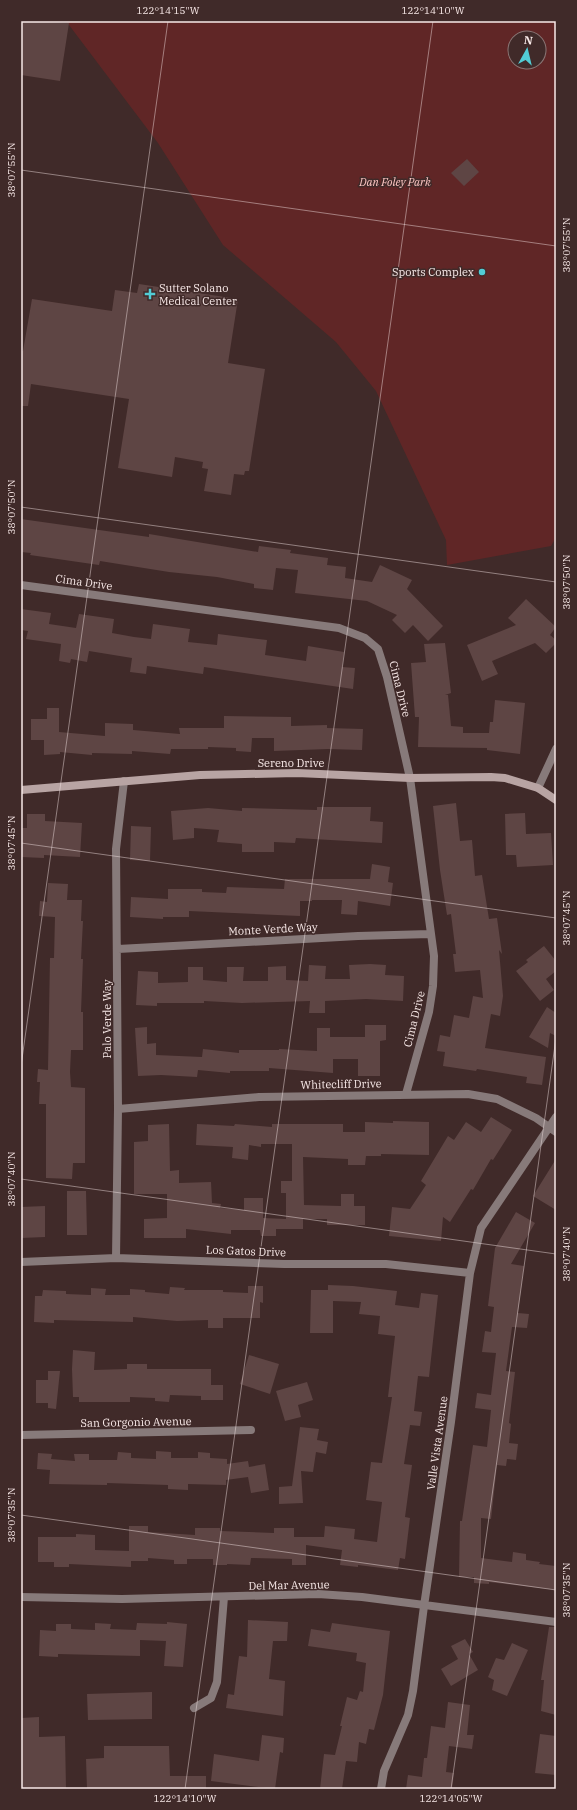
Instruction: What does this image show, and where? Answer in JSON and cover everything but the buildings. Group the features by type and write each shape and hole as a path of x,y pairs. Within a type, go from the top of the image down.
{"street":[{"name":"Cima Drive","path":"21,585 339,628 365,638 378,649 388,677 410,778 434,956 433,986 429,1012 406,1094"},
{"path":"538,788 556,749"},
{"name":"Sereno Drive","path":"21,790 200,775 297,773 410,778 490,776 512,780 538,788 556,800"},
{"name":"Palo Verde Way","path":"116,1258 118,948 116,849 124,781"},
{"name":"Monte Verde Way","path":"118,948 358,936 430,934"},
{"name":"Whitecliff Drive","path":"118,1109 259,1097 468,1094 497,1099 536,1118 552,1129"},
{"name":"Valle Vista Avenue","path":"382,1789 384,1771 409,1709 413,1691 451,1422 470,1273 481,1228 552,1129 556,1117"},
{"name":"Los Gatos Drive","path":"21,1262 116,1258 284,1264 386,1264 470,1273"},
{"name":"San Gorgonio Avenue","path":"21,1435 251,1430"},
{"name":"Del Mar Avenue","path":"21,1597 122,1599 318,1594 362,1597 556,1622"},
{"path":"194,1708 211,1698 217,1682 224,1597"}],"green space":[{"name":"Dan Foley Park","path":"66,21 556,21 556,537 551,546 447,565 446,540 376,391 336,342 223,245 158,143"}],"place":[{"name":"Sports Complex","path":"482,272"},
{"name":"Sutter Solano Medical Center","path":"150,294"}]}
